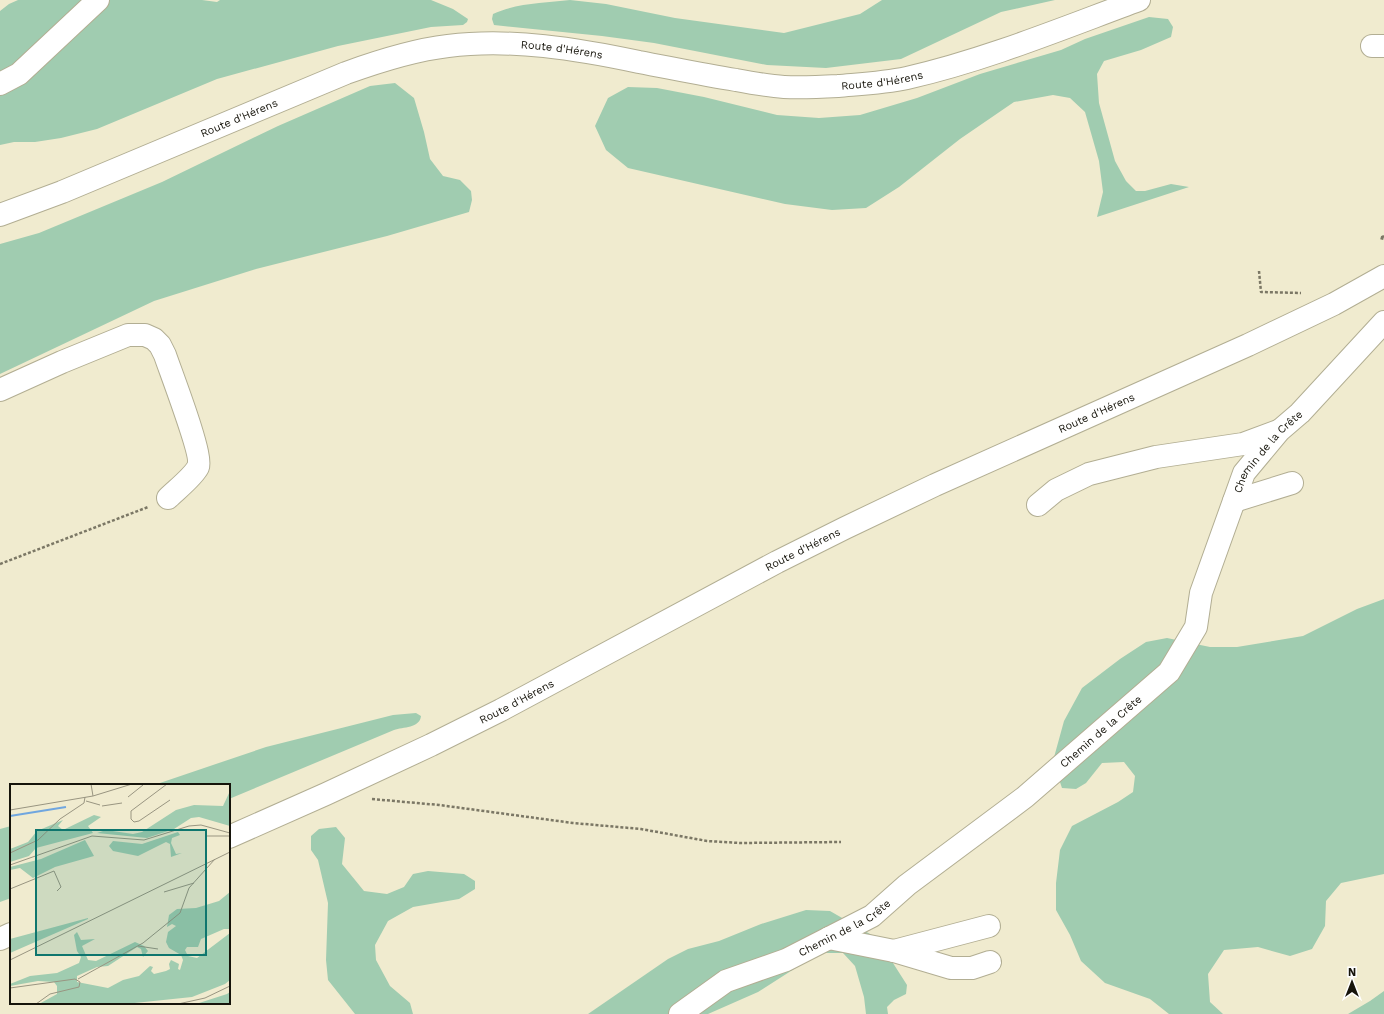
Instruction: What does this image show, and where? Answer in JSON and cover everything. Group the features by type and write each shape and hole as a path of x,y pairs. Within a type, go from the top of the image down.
{"main road":[{"path":"0,84 19,74 98,0"},
{"name":"Route d'Hérens","path":"0,215 70,189 346,73 388,58 429,49 499,43 543,46 630,60 695,74 758,84 784,87 816,87 881,82 906,78 940,69 1001,50 1139,0"},
{"name":"Route d'Hérens","path":"230,837 333,791 501,710 777,562 845,528 935,485 1248,345 1334,304 1384,276"},
{"name":"Chemin de la Crête","path":"680,1014 726,981 786,960 872,916 907,885 1025,797 1169,672 1196,626 1201,593 1244,473 1279,430 1300,413 1384,322"},
{"path":"0,390 62,362 128,335 145,335 154,339 160,345 165,355 194,440 199,463 195,472 168,498"},
{"path":"1038,505 1056,490 1089,474 1156,457 1243,444 1279,430"},
{"path":"1234,501 1292,483"},
{"path":"894,951 989,926"},
{"path":"0,939 10,934"},
{"path":"829,938 894,951 951,968 972,968 990,962"}],"path":[{"path":"1384,236 1380,238 1384,239"},
{"path":"1260,271 1261,292 1306,293"},
{"path":"0,564 154,505 168,498"},
{"path":"366,799 431,804 573,822 641,828 707,841 740,843 841,842"}],"green space":[{"path":"18,0 202,0 217,2 220,0 431,0 453,9 468,19 463,25 431,27 338,46 217,79 97,129 61,138 35,142 14,142 0,145 0,11 9,4"},
{"path":"570,0 606,4 675,18 784,33 860,14 882,0 1055,0 1001,12 901,59 826,68 767,65 654,43 494,25 492,19 493,14 502,10 531,4"},
{"path":"1149,17 1168,19 1173,27 1171,37 1141,50 1104,61 1097,74 1099,103 1115,161 1126,181 1136,191 1145,191 1171,184 1189,187 1097,217 1103,192 1099,161 1085,112 1070,98 1053,95 1014,102 960,139 899,187 866,208 832,210 785,204 628,168 606,150 595,126 608,98 628,87 657,88 704,97 777,115 819,118 860,115 917,98 980,74 1061,50 1085,39"},
{"path":"395,83 414,98 430,159 443,176 460,180 471,191 472,200 469,212 387,236 256,269 154,301 0,374 0,244 39,233 162,182 278,126 370,86"},
{"path":"1384,599 1384,874 1341,883 1326,901 1325,926 1312,949 1290,956 1258,947 1224,950 1208,974 1210,1002 1223,1014 1169,1014 1150,999 1105,983 1081,961 1070,935 1056,910 1056,883 1060,850 1072,826 1118,802 1133,792 1135,776 1124,762 1102,763 1086,783 1076,789 1062,788 1053,761 1064,721 1082,688 1120,659 1146,642 1167,638 1210,647 1237,647 1303,636 1357,609"},
{"path":"416,713 421,716 418,723 414,725 394,730 230,799 230,784 157,784 266,747 393,715"},
{"path":"10,826 10,898 0,902 0,829"},
{"path":"336,827 345,838 342,864 364,891 387,894 404,887 413,874 428,871 464,874 475,881 475,889 459,899 413,907 388,921 375,945 376,960 390,986 410,1003 413,1014 355,1014 328,980 326,960 328,903 318,860 311,850 311,836 319,829"},
{"path":"806,910 830,911 877,938 907,985 906,994 894,1000 887,1007 888,1014 866,1014 864,997 855,966 843,953 823,953 794,969 758,992 708,1014 588,1014 668,959 688,949 719,941 761,924"},
{"path":"1384,991 1384,1014 1348,1014 1370,1001"}]}
